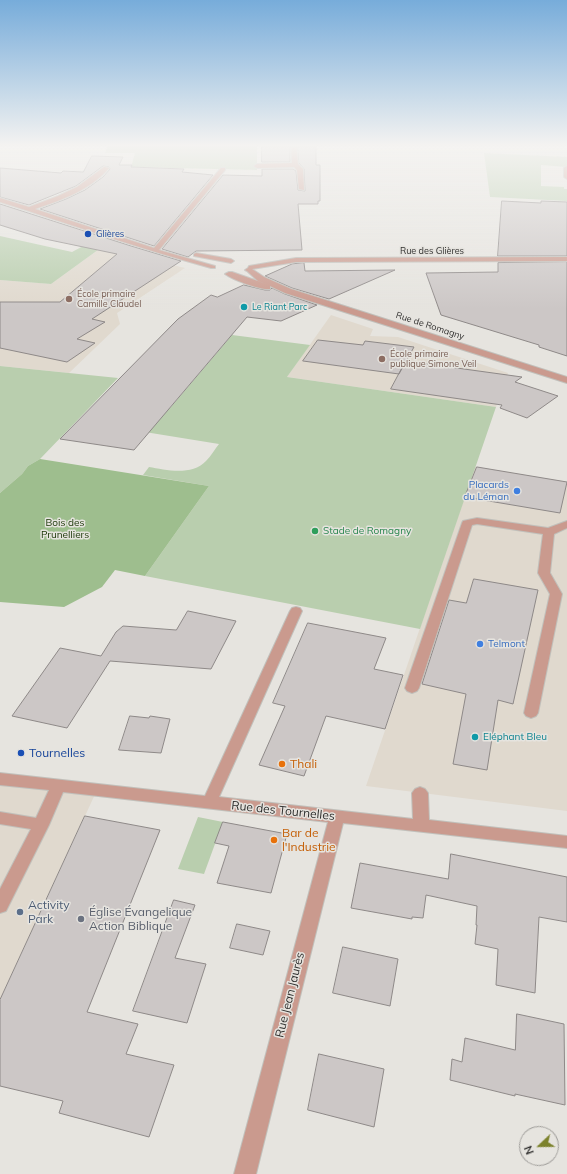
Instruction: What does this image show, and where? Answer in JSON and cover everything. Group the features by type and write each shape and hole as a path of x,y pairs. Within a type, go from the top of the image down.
{"street":[{"path":"29,209 59,199"},
{"path":"157,249 198,199"},
{"path":"0,200 98,231 121,241 157,249 231,261"},
{"path":"157,249 229,274"},
{"name":"Rue des Glières","path":"231,261 242,262 271,258 296,260 567,259"},
{"name":"Rue des Glières","path":"229,274 242,273 250,268 296,260"},
{"path":"218,271 219,263 231,261"},
{"name":"Rue de Romagny","path":"242,262 261,279 288,290 567,380"},
{"name":"Rue de Romagny","path":"229,274 255,284 288,290"},
{"path":"412,688 467,523 477,521 550,532 567,524"},
{"path":"531,713 556,594 544,573 550,532"},
{"path":"209,803 296,611"},
{"name":"Rue des Tournelles","path":"0,779 567,842"},
{"path":"0,906 41,825 58,786"},
{"path":"420,794 422,826"},
{"name":"Rue Jean Jaurès","path":"245,1174 337,816"},
{"path":"0,818 41,825"}],"shaded area":[{"name":"École primaire Camille Claudel","path":"102,247 185,268 117,313 120,324 69,373 0,366 0,280 51,284"},
{"name":"École primaire publique Simone Veil","path":"331,315 373,329 370,336 398,337 508,373 496,407 287,377"},
{"path":"475,467 567,482 567,811 366,786"},
{"name":"Activity Park","path":"0,779 97,790 0,1000"}],"green space":[{"path":"524,199 567,199 567,201"},
{"path":"0,236 72,252 85,245 102,247 51,284 0,280"},
{"name":"Stade de Romagny","path":"232,335 310,345 287,377 496,407 420,629 145,576 209,486 143,475 149,467 179,471 194,469 210,457 219,444 114,427 134,403 170,408"},
{"path":"0,366 118,378 40,459 28,466 22,474 0,493"},
{"name":"Bois des Prunelliers","path":"40,459 209,486 145,576 115,570 102,587 64,607 0,602 0,493 22,474 28,466"},
{"path":"198,817 223,822 204,874 178,869"}],"building":[{"path":"6,199 44,199 29,205"},
{"path":"66,199 193,199 154,246 40,209"},
{"path":"203,199 320,199 318,204 298,204 302,250 196,251 188,257 162,249"},
{"path":"502,201 541,203 541,201 567,202 567,256 498,256"},
{"name":"École primaire Camille Claudel","path":"0,204 181,261 92,319 105,322 77,339 95,343 67,362 0,348 0,302 60,302 117,254 45,239 0,225"},
{"path":"567,262 567,356 539,347 539,345 441,315 426,273 498,272 498,263"},
{"path":"304,263 305,271 395,270 329,299 292,288 265,276 292,264"},
{"path":"244,285 265,290 270,290 272,288 317,305 281,321 247,317 134,450 60,439 178,319 211,295 217,297"},
{"path":"318,340 363,345 365,341 414,347 399,374 303,361"},
{"path":"406,361 522,377 515,382 558,396 527,418 500,408 502,405 391,389"},
{"name":"Placards du Léman","path":"477,467 567,482 560,513 465,497"},
{"name":"Telmont","path":"474,579 538,590 513,704 498,700 487,770 453,764 466,694 422,684 449,600 466,603"},
{"path":"188,611 236,621 211,669 110,661 67,728 12,716 60,648 101,656 116,632 123,626 176,630"},
{"path":"308,623 386,638 374,669 403,675 385,729 326,716 304,776 259,765 285,706 273,703"},
{"path":"130,716 149,718 150,716 170,719 161,753 119,750"},
{"path":"85,816 160,830 87,1012 138,1024 126,1054 174,1065 149,1137 59,1113 63,1101 0,1086 0,1000"},
{"path":"223,822 287,834 271,893 217,883 229,846 215,843"},
{"path":"451,854 567,877 567,922 539,917 535,993 496,985 498,949 475,944 477,906 426,895 423,918 412,917 412,919 351,908 360,863 448,879"},
{"path":"174,900 195,905 175,958 206,964 187,1023 133,1011"},
{"path":"237,924 270,931 263,955 230,948"},
{"path":"343,947 398,959 390,1006 333,993"},
{"path":"517,1014 564,1024 565,1105 515,1094 515,1096 450,1080 452,1059 462,1062 465,1038 515,1050"},
{"path":"319,1054 384,1069 374,1127 308,1110"}],"place":[{"name":"Glières","path":"88,234"},
{"name":"École primaire Camille Claudel","path":"69,299"},
{"name":"Le Riant Parc","path":"244,307"},
{"name":"École primaire publique Simone Veil","path":"382,359"},
{"name":"Placards du Léman","path":"517,491"},
{"name":"Stade de Romagny","path":"315,531"},
{"name":"Telmont","path":"480,644"},
{"name":"Eléphant Bleu","path":"475,737"},
{"name":"Tournelles","path":"21,753"},
{"name":"Thali","path":"282,764"},
{"name":"Bar de l'Industrie","path":"274,840"},
{"name":"Activity Park","path":"20,912"},
{"name":"Église Évangelique Action Biblique","path":"81,919"}]}
